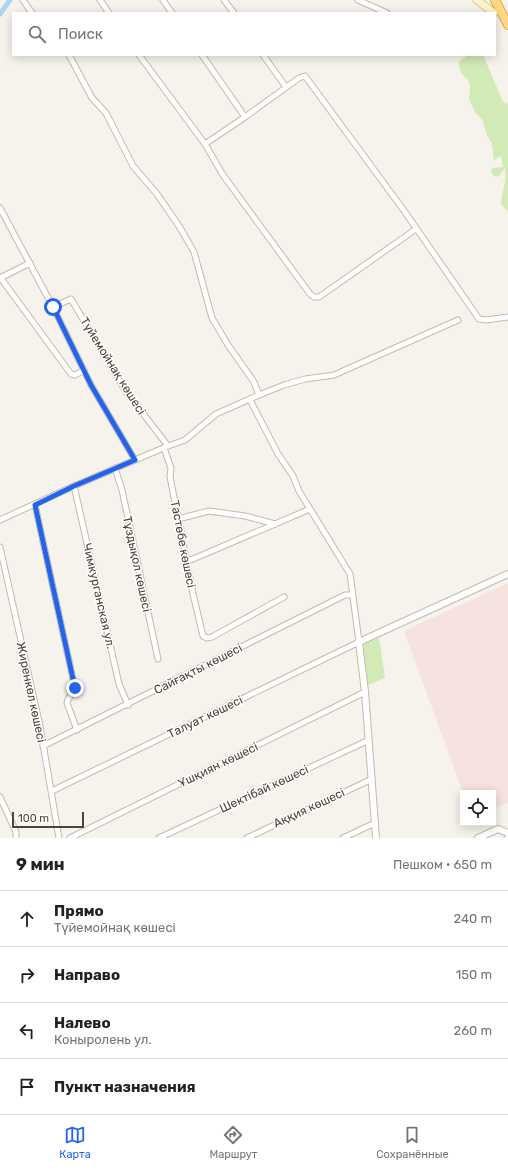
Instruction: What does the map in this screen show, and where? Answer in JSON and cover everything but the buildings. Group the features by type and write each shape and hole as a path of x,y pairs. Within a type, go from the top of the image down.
{"highway":[{"path":"495,0 507,24"}],"main road":[{"path":"477,0 494,12"},
{"path":"496,14 507,24"}],"street":[{"path":"24,0 31,12"},
{"path":"100,0 108,12"},
{"path":"163,0 171,12"},
{"path":"224,0 233,12"},
{"path":"358,0 385,12"},
{"path":"70,56 92,98 106,113 133,166 161,200 179,226 194,252 212,318 228,345 254,382 259,395"},
{"path":"140,56 204,144 223,175 314,298 319,297 416,229"},
{"path":"203,56 245,117"},
{"path":"265,56 286,87"},
{"path":"204,144 245,117 299,78 303,76 307,77 479,319 486,320 508,317"},
{"name":"Түйемойнақ көшесі","path":"0,208 53,307 84,370 135,460"},
{"path":"30,263 0,277 71,374 75,375 84,370"},
{"name":"Түйемойнақ көшесі","path":"53,307 71,299 125,390 166,447"},
{"path":"0,520 115,468 185,440 216,414 259,395 305,378 334,375 458,320"},
{"path":"250,400 278,454 293,476 310,509 350,574 365,692 376,838"},
{"name":"Тастөбе көшесі","path":"166,447 171,468 170,477 186,562 203,636 206,638 212,637 284,597"},
{"name":"Тұздықол көшесі","path":"115,468 122,490 158,659"},
{"name":"Чимкурганская ул.","path":"74,486 115,669 119,684 128,705"},
{"path":"35,505 75,688 74,693 69,696 67,703 77,730"},
{"path":"186,562 310,509"},
{"path":"178,519 209,511 245,516 276,524"},
{"name":"Жиренкөл көшесі","path":"0,547 43,746 60,838"},
{"path":"359,642 508,574"},
{"name":"Сайғақты көшесі","path":"43,746 128,705 345,595 352,595"},
{"name":"Талуат көшесі","path":"52,791 359,642"},
{"name":"Ұшқиян көшесі","path":"70,838 365,692"},
{"name":"Шектібай көшесі","path":"159,838 369,740"},
{"name":"Аққия көшесі","path":"246,838 372,779"},
{"path":"0,797 16,832 16,838"},
{"path":"343,838 375,823"},
{"path":"478,838 498,829 508,833"}],"shaded area":[{"path":"508,583 508,803 496,808 496,790 462,790 404,631"}],"green space":[{"path":"466,56 484,56 503,102 508,104 508,212 501,204 505,182 505,168 499,176 496,177 491,173 492,168 503,167 501,156 494,160 492,144 487,135 482,119 475,112 469,99 470,88 468,79 462,74 459,61"},
{"path":"379,638 385,678 368,685 363,644"}],"waterway":[{"path":"0,14 10,0"}],"route":[{"path":"53,307 91,385 135,460 74,486 35,505 75,688"}]}
